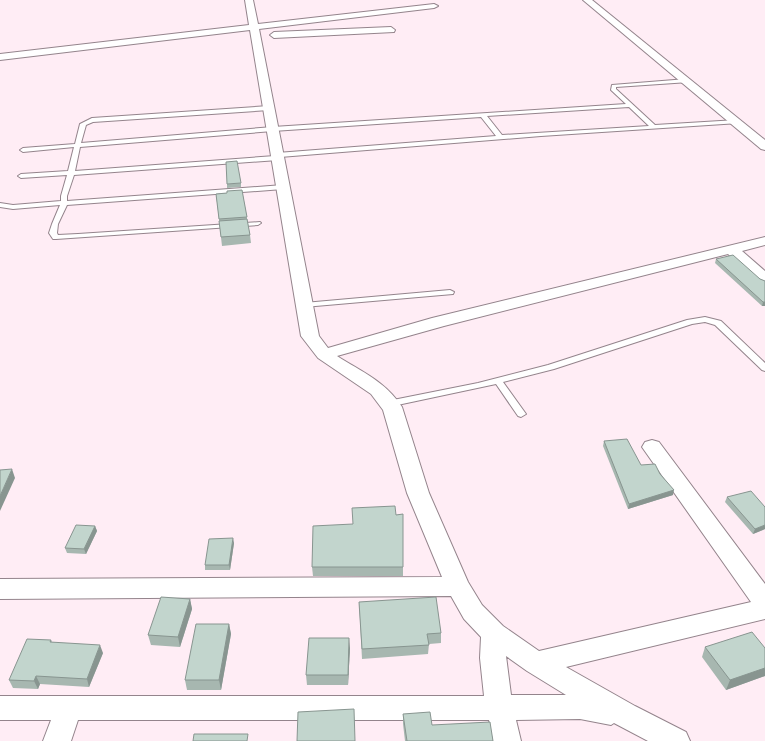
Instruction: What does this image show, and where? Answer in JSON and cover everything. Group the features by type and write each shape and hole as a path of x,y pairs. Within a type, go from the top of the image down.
{"street":[{"path":"249,0 310,336 317,349 379,390 388,404 392,407 418,493 458,586 473,612 494,634 536,663 625,715 676,741"},
{"path":"587,0 765,146"},
{"path":"0,57 254,32 434,6"},
{"path":"254,32 391,30"},
{"path":"324,354 438,322 765,241"},
{"path":"732,250 765,279"},
{"path":"652,447 765,603"},
{"path":"0,589 458,586"},
{"path":"536,663 765,609"},
{"path":"494,634 492,645 500,708 507,741"},
{"path":"0,708 580,707 625,715"},
{"path":"57,741 69,708"}],"lane":[{"path":"654,127 613,89 614,86 687,81"},
{"path":"23,150 273,129 630,105"},
{"path":"258,223 78,236 56,237 53,233 55,224 64,203 64,196 83,124 92,120 269,108"},
{"path":"482,114 500,138"},
{"path":"21,176 500,138 737,122"},
{"path":"0,205 13,207 283,187"},
{"path":"304,305 343,300 450,292"},
{"path":"388,404 498,381 551,367 690,322 705,319 718,323 765,368"},
{"path":"498,381 521,414"}],"building":[{"path":"237,161 241,183 227,184 226,162"},
{"path":"242,190 247,217 219,219 216,194 227,193 227,191"},
{"path":"247,219 250,235 221,237 219,221"},
{"path":"733,255 760,279 765,281 765,302 763,302 716,259"},
{"path":"627,439 641,465 655,464 660,474 674,490 629,504 604,441"},
{"path":"12,469 0,496 0,470"},
{"path":"751,491 765,507 765,525 755,529 727,497"},
{"path":"395,506 396,515 403,514 403,567 312,567 313,526 353,524 352,508"},
{"path":"76,525 95,526 84,549 65,548"},
{"path":"233,538 229,565 205,565 209,539"},
{"path":"161,597 190,599 178,637 148,635"},
{"path":"436,597 441,633 427,634 429,645 362,649 359,602"},
{"path":"196,624 229,624 219,680 185,680"},
{"path":"752,632 765,648 765,668 730,680 705,647"},
{"path":"309,638 349,638 348,675 306,675"},
{"path":"27,639 100,645 87,679 36,676 34,681 9,680"},
{"path":"354,709 355,741 297,741 298,712"},
{"path":"430,712 432,725 490,722 493,741 407,741 403,714"},
{"path":"194,734 248,734 247,741 193,741"}]}
